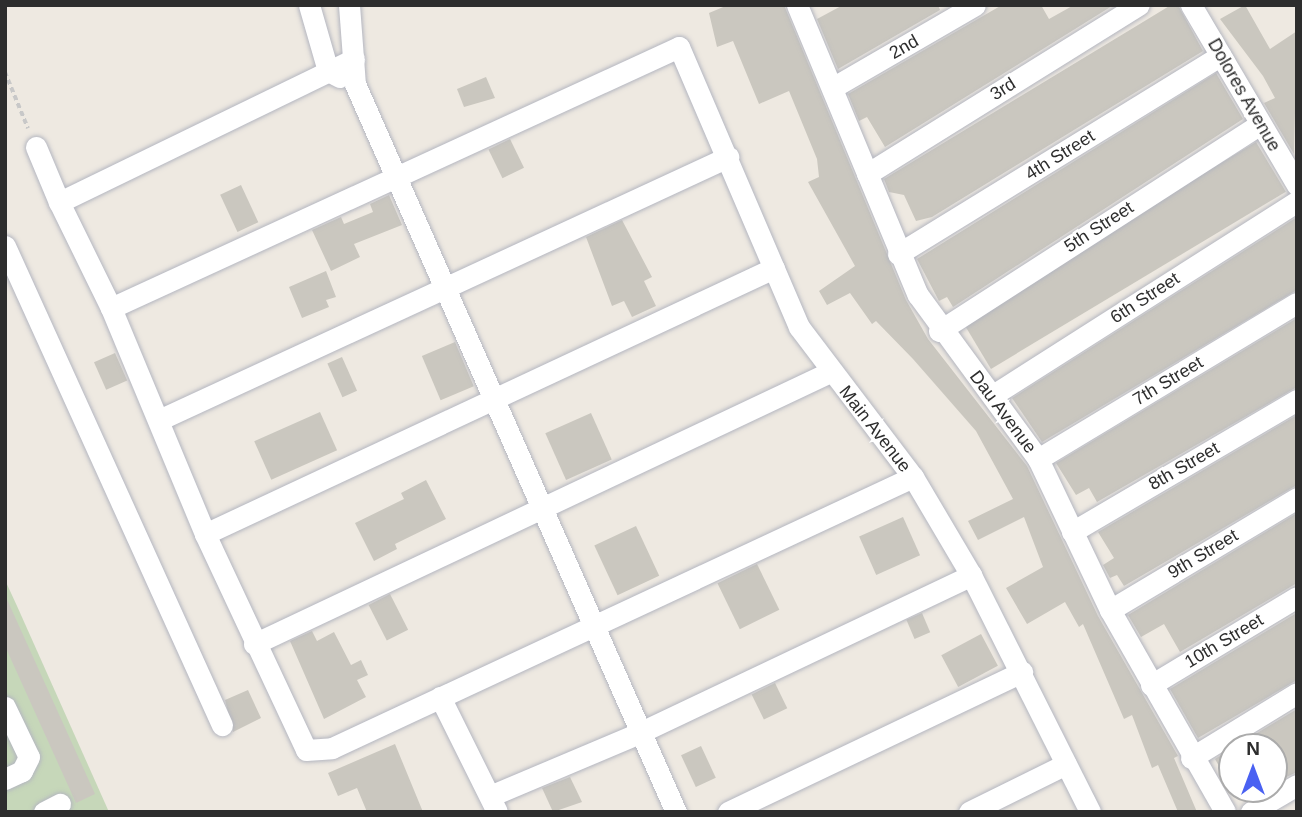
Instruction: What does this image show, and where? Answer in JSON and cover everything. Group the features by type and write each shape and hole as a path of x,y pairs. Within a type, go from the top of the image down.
{"street":[{"path":"309,5 328,71 355,84"},
{"path":"349,5 355,84 396,180 447,287 540,512 676,812"},
{"name":"2nd","path":"832,88 975,5"},
{"name":"3rd","path":"867,174 1139,5"},
{"name":"Dolores Avenue","path":"1191,5 1297,185"},
{"name":"Dau Avenue","path":"803,8 898,254 939,331 993,395 1038,459 1110,610 1191,758 1225,812"},
{"name":"Main Avenue","path":"396,180 673,46 686,52 799,327 830,372 913,477 971,575 1090,812"},
{"name":"4th Street","path":"898,254 1221,55"},
{"path":"59,202 355,59"},
{"name":"5th Street","path":"939,331 1259,124"},
{"path":"36,147 59,202 111,307 160,419 205,534 254,644 306,750 332,748 590,624 913,477"},
{"path":"160,419 728,157"},
{"path":"111,307 396,180"},
{"name":"6th Street","path":"993,395 1297,201"},
{"path":"5,246 222,725"},
{"path":"205,534 774,268"},
{"name":"7th Street","path":"1038,459 1297,303"},
{"path":"254,644 540,512 830,372"},
{"name":"8th Street","path":"1072,532 1297,400"},
{"name":"9th Street","path":"1110,610 1297,498"},
{"path":"440,697 494,804 971,575"},
{"name":"10th Street","path":"1151,685 1297,597"},
{"path":"728,812 1022,672"},
{"path":"1191,758 1297,693"},
{"path":"5,707 29,757 22,771 5,779"},
{"path":"969,812 1066,764"},
{"path":"1251,812 1297,785"}],"path":[{"path":"5,72 36,147"}],"green space":[{"path":"5,580 17,606 109,812 5,812"}],"building":[{"path":"728,5 784,5 906,300 928,339 1027,466 1098,616 1178,756 1174,758 1197,812 1178,812 1158,765 1152,768 1132,715 1124,719 1083,624 1079,627 1065,602 1027,624 1006,588 1043,567 1024,517 978,540 968,521 1013,499 976,431 913,359 876,321 872,324 850,293 827,305 819,291 855,266 808,182 819,177 817,159 789,91 759,104 733,41 717,47 709,13"},
{"path":"843,5 938,5 940,10 838,69 817,19"},
{"path":"1002,5 1041,5 1049,19 1074,5 1112,6 885,147 867,117 859,121 848,94"},
{"path":"1171,5 1178,5 1203,51 932,217 916,221 904,195 889,192 884,179"},
{"path":"1245,5 1270,49 1297,31 1294,154 1264,103 1275,98 1263,76 1220,19"},
{"path":"1216,73 1243,119 953,307 947,297 939,301 917,259"},
{"path":"486,77 495,98 464,107 457,89"},
{"path":"510,139 524,168 502,178 488,150"},
{"path":"1256,142 1286,192 991,369 961,319"},
{"path":"241,185 258,222 237,232 220,195"},
{"path":"389,195 402,225 354,244 360,257 331,271 312,230 341,217 344,224 373,212 370,204"},
{"path":"1297,217 1297,290 1042,442 1012,398"},
{"path":"622,220 652,277 644,281 656,306 632,317 624,301 612,306 586,237"},
{"path":"326,271 336,297 326,300 329,307 302,318 289,287"},
{"path":"1297,318 1297,387 1097,502 1089,488 1076,495 1056,463"},
{"path":"455,342 474,386 441,400 422,356"},
{"path":"115,353 127,380 106,390 94,362"},
{"path":"342,357 357,391 342,397 327,364"},
{"path":"320,412 337,450 271,480 254,441"},
{"path":"591,413 612,460 566,480 545,433"},
{"path":"1297,415 1297,485 1124,586 1117,575 1110,578 1103,565 1114,558 1098,532"},
{"path":"426,480 446,519 395,544 397,549 374,561 355,523 404,499 401,493"},
{"path":"1297,513 1297,583 1180,652 1164,624 1141,637 1128,615"},
{"path":"903,517 920,555 876,575 859,537"},
{"path":"636,526 659,576 618,595 594,545"},
{"path":"757,564 779,610 740,629 717,583"},
{"path":"390,594 408,630 387,641 369,605"},
{"path":"5,595 95,794 76,803 5,646"},
{"path":"922,613 930,632 915,639 906,620"},
{"path":"1295,614 1297,680 1198,738 1170,689"},
{"path":"312,631 317,641 334,632 351,665 361,660 368,675 357,680 366,697 324,719 290,641"},
{"path":"981,634 998,666 958,687 941,655"},
{"path":"775,683 787,708 764,720 752,694"},
{"path":"248,690 261,718 233,732 225,700"},
{"path":"1297,709 1297,772 1288,776 1288,733 1257,733"},
{"path":"395,744 423,812 367,812 357,788 338,796 328,773"},
{"path":"701,746 716,778 696,787 681,755"},
{"path":"570,777 582,802 553,812 542,788"}]}
